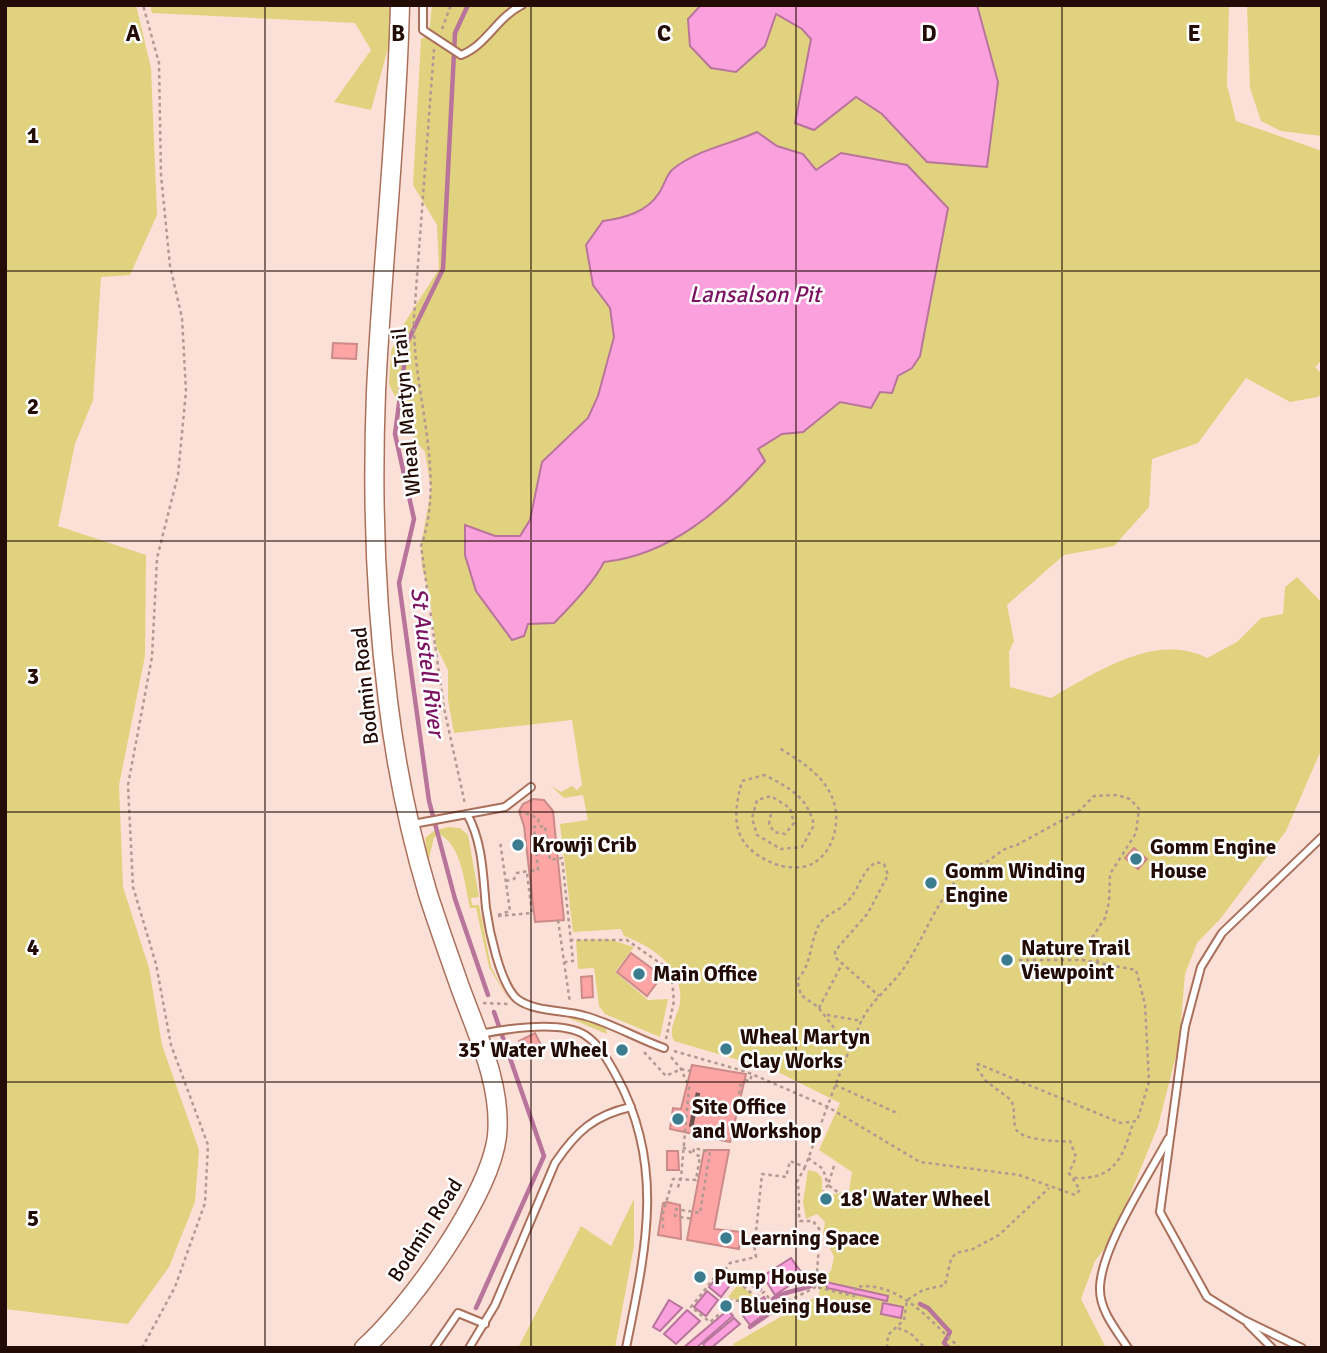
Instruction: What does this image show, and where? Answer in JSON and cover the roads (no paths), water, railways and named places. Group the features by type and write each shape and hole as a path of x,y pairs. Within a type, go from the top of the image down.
{"main road":[{"name":"Bodmin Road","path":"364,1348 385,1327 426,1274 466,1213 490,1167 497,1133 497,1108 484,1033 466,1003 428,892 390,716 375,560 376,393 398,91 400,5"}],"lane":[{"path":"423,5 423,30 460,54 471,52 499,20 522,5"},
{"path":"415,823 513,804 531,787"},
{"path":"467,814 479,846 488,916 497,957 509,988 517,998 529,1004 587,1016 664,1048"},
{"path":"1303,1348 1244,1320 1207,1297 1160,1212 1185,1027 1201,967 1222,933 1322,837"},
{"path":"484,1033 504,1029 551,1028 583,1033 596,1044 614,1070 631,1107 649,1186 649,1204 644,1255 626,1348"},
{"path":"469,1348 485,1324 555,1163 595,1118 631,1107"},
{"path":"1128,1348 1107,1314 1100,1290 1109,1250 1171,1134"},
{"path":"434,1348 458,1313 485,1324"},
{"path":"1244,1320 1272,1348"}],"water":[{"path":"701,5 977,5 998,82 987,167 927,162 882,114 856,97 814,130 795,123 811,39 802,29 776,14 765,46 736,72 711,68 690,46 688,19"},
{"name":"Lansalson Pit","path":"757,132 777,146 803,154 816,170 841,153 907,165 948,208 920,356 912,368 898,376 892,393 880,392 871,408 840,402 803,432 782,434 758,449 765,461 731,496 694,527 651,550 604,562 588,585 554,623 528,624 524,636 512,640 476,591 465,555 465,525 495,536 520,536 530,520 542,462 588,418 598,396 614,337 610,308 593,285 586,245 603,221 627,216 654,200 671,171 683,162"},
{"path":"791,1258 804,1276 775,1295 763,1276"},
{"path":"722,1271 734,1280 721,1297 709,1287"},
{"path":"826,1282 888,1296 887,1301 827,1288"},
{"path":"707,1291 718,1300 706,1316 694,1307"},
{"path":"764,1297 772,1309 750,1325 741,1313"},
{"path":"669,1300 682,1308 660,1331 653,1327"},
{"path":"883,1303 903,1307 901,1318 881,1314"},
{"path":"687,1310 700,1321 676,1344 664,1334"},
{"path":"728,1310 733,1316 696,1348 683,1348"},
{"path":"734,1318 740,1324 711,1348 706,1348 703,1344"}],"waterway":[{"name":"St Austell River","path":"468,5 455,33 443,269 407,343 395,434 414,519 399,583 429,801 455,899 488,995"},
{"name":"St Austell River","path":"476,1308 544,1156 494,1012"},
{"path":"741,1278 760,1289"},
{"path":"777,1304 773,1299 777,1296 811,1286"},
{"path":"920,1304 928,1308 950,1332 944,1343 949,1348"},
{"path":"750,1327 773,1311"}],"railway":[{"path":"691,1127 699,1088"}],"place":[{"name":"Krowji Crib","path":"518,845"},
{"name":"Gomm Engine House","path":"1136,859"},
{"name":"Gomm Winding Engine","path":"931,883"},
{"name":"Nature Trail Viewpoint","path":"1007,960"},
{"name":"Main Office","path":"639,974"},
{"name":"Wheal Martyn Clay Works","path":"726,1049"},
{"name":"35' Water Wheel","path":"622,1050"},
{"name":"Site Office and Workshop","path":"678,1119"},
{"name":"18' Water Wheel","path":"826,1199"},
{"name":"Learning Space","path":"726,1238"},
{"name":"Pump House","path":"700,1277"},
{"name":"Blueing House","path":"726,1306"}]}
